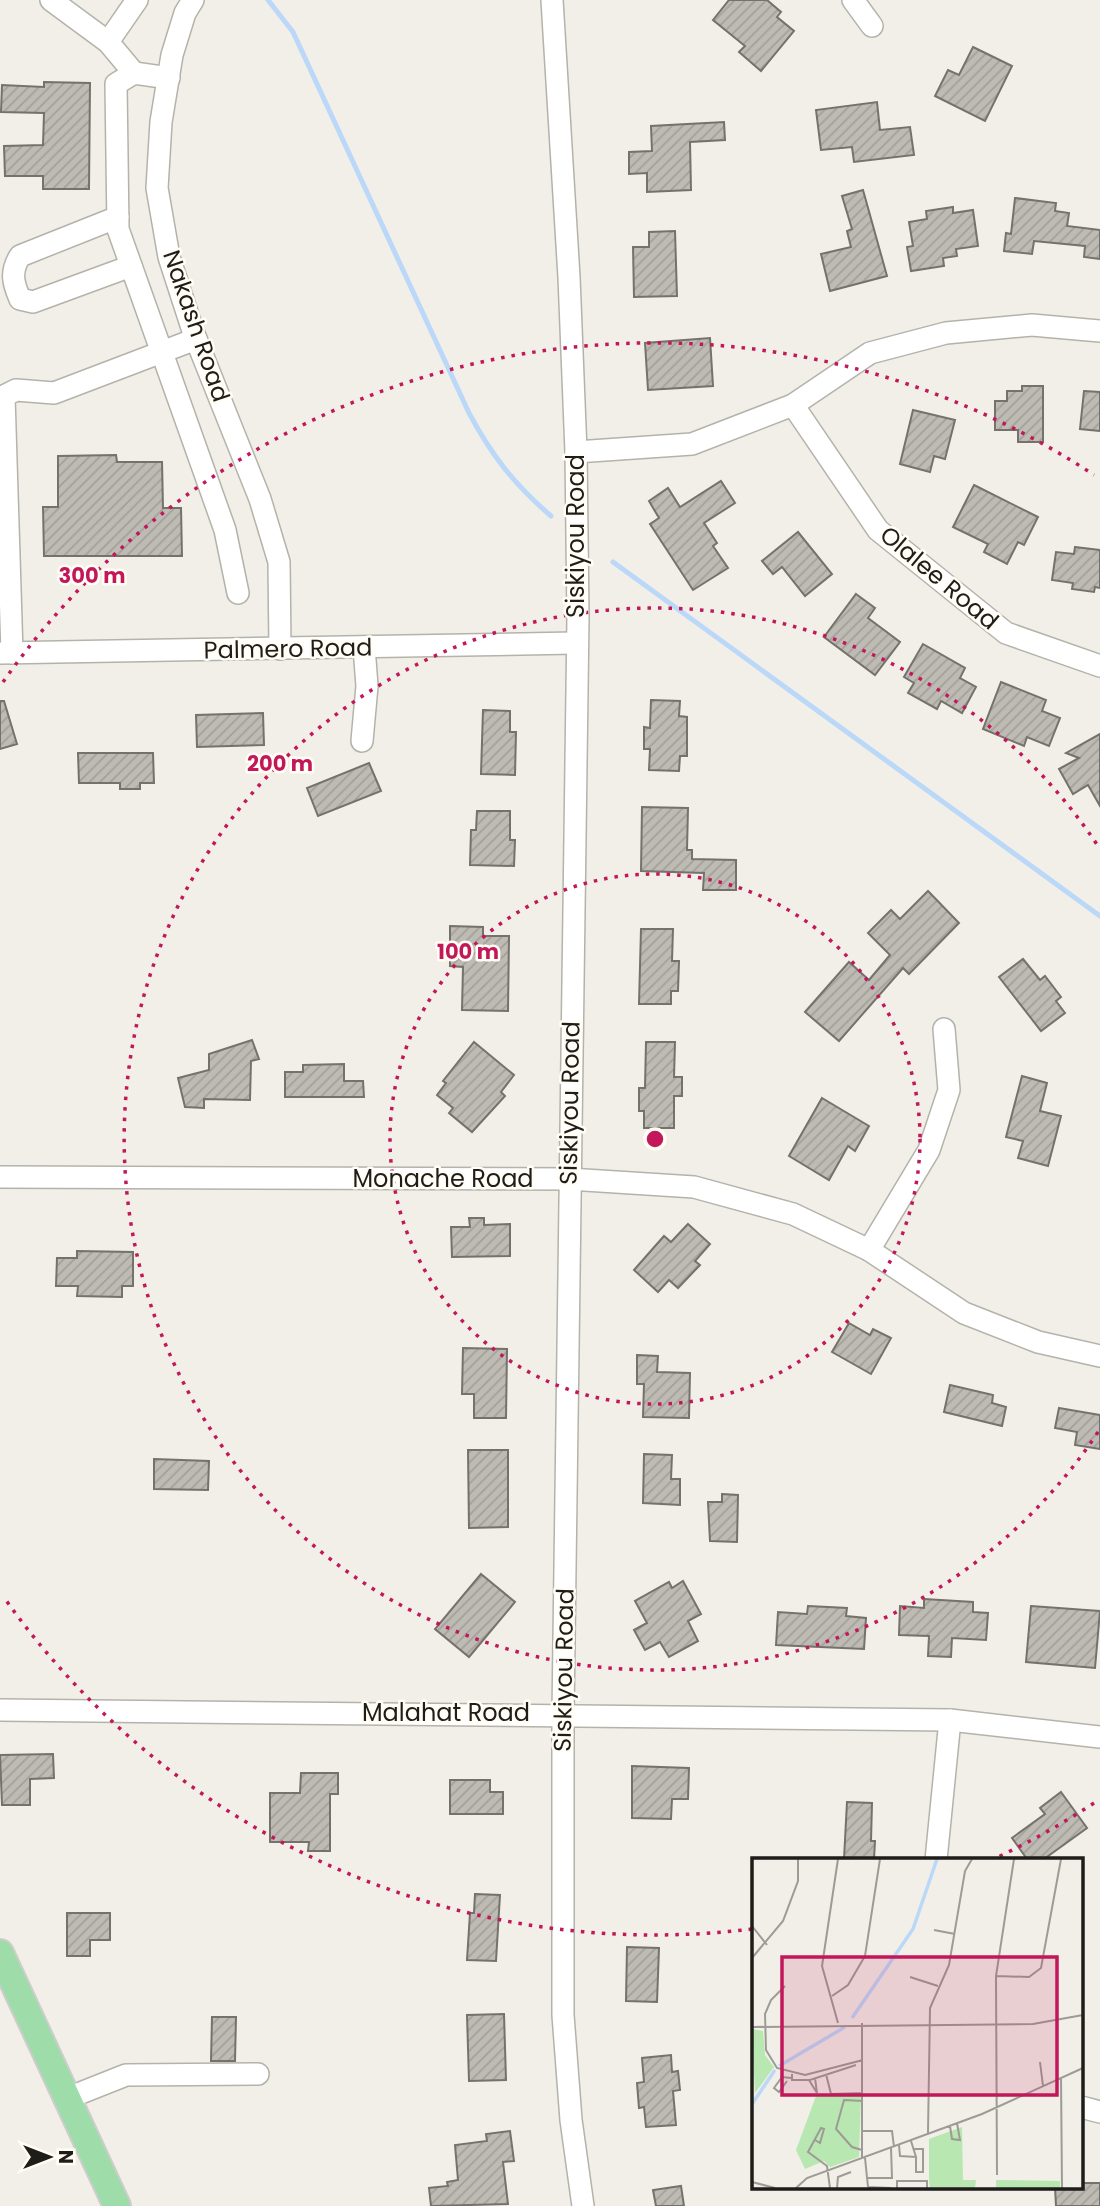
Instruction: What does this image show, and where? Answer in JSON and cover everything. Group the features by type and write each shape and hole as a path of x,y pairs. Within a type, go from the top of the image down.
{"main road":[{"path":"0,1953 117,2206"}],"street":[{"path":"51,0 108,41 134,74"},
{"path":"108,41 137,0"},
{"name":"Nakash Road","path":"193,0 185,13 169,78 161,122 157,188 169,257 196,339 260,499 279,562 280,649"},
{"name":"Siskiyou Road","path":"552,0 576,452 578,617 575,643 563,1714 563,2015 571,2120 583,2206"},
{"path":"853,0 872,26"},
{"path":"169,78 134,74 116,84 118,229 225,530 238,593"},
{"path":"118,216 20,256 14,266 12,282 20,299 33,302 131,266"},
{"path":"576,452 692,444 793,405 870,354 946,333 1032,325 1100,331"},
{"path":"6,653 4,396 16,390 54,393 196,339"},
{"name":"Olalee Road","path":"793,405 878,530 1006,633 1100,666"},
{"name":"Palmero Road","path":"6,653 575,643"},
{"path":"362,741 367,686 364,647"},
{"path":"869,1250 929,1150 949,1090 944,1029"},
{"name":"Monache Road","path":"0,1177 569,1179 694,1187 793,1214 869,1250 964,1313 1038,1342 1100,1356"},
{"name":"Malahat Road","path":"0,1710 950,1720 1100,1737"},
{"path":"936,1858 950,1720"},
{"path":"68,2098 114,2080 142,2073 258,2074"},
{"path":"1082,2107 1100,2112"}],"building":[{"path":"729,0 767,0 781,12 777,17 794,31 761,71 739,52 745,46 713,20"},
{"path":"973,47 1012,66 985,121 935,96 948,70 959,75"},
{"path":"44,82 90,83 89,189 43,189 43,176 5,176 4,146 43,145 44,113 1,112 2,85 44,87"},
{"path":"877,102 880,130 910,127 914,155 854,162 852,147 821,150 816,110"},
{"path":"724,122 725,140 690,142 691,190 647,192 647,173 629,174 629,152 652,151 651,126"},
{"path":"863,190 887,276 830,291 821,254 851,247 847,231 852,229 842,196"},
{"path":"1015,198 1056,203 1055,211 1069,213 1067,226 1100,230 1100,259 1084,257 1085,246 1034,241 1032,254 1004,251 1006,233 1011,234"},
{"path":"953,207 953,213 973,210 978,246 956,249 957,256 943,258 944,266 911,271 907,247 913,246 909,222 927,219 926,211"},
{"path":"675,231 677,296 634,297 633,247 649,247 649,232"},
{"path":"710,338 713,386 648,390 645,343"},
{"path":"1022,386 1043,386 1043,442 1018,442 1018,430 995,430 995,401 1007,401 1007,391 1022,391"},
{"path":"1084,391 1100,392 1100,431 1080,429"},
{"path":"913,410 955,420 945,459 934,456 930,472 900,464"},
{"path":"116,455 117,462 162,462 163,508 181,508 182,556 44,556 43,507 58,507 58,456"},
{"path":"721,481 735,503 704,523 717,543 713,546 728,568 693,590 650,524 659,518 649,501 668,488 680,507"},
{"path":"974,485 1038,517 1024,545 1018,542 1007,564 984,552 988,544 953,527"},
{"path":"798,532 832,574 805,596 782,567 773,574 762,561"},
{"path":"1075,547 1100,550 1100,588 1095,587 1094,592 1072,589 1073,583 1052,580 1056,552 1074,554"},
{"path":"856,594 875,608 868,618 900,642 875,675 824,637"},
{"path":"923,644 965,668 960,678 976,687 962,713 941,701 937,709 908,693 914,683 904,677"},
{"path":"1001,682 1046,700 1042,711 1060,718 1049,746 1027,737 1024,746 983,729"},
{"path":"651,700 680,701 679,716 687,717 687,756 680,756 679,771 649,770 650,749 644,749 644,727 650,728"},
{"path":"0,701 4,701 17,744 0,749"},
{"path":"483,710 510,711 510,732 516,732 515,775 481,774"},
{"path":"263,713 264,745 197,747 196,715"},
{"path":"1100,734 1100,806 1088,785 1073,794 1059,769 1079,758 1066,753"},
{"path":"78,753 153,753 154,783 140,783 140,789 120,789 120,783 79,783"},
{"path":"369,763 381,791 318,816 307,788"},
{"path":"642,807 688,808 687,850 692,850 692,859 736,860 736,890 703,890 704,873 641,871"},
{"path":"477,811 510,811 510,840 515,840 514,866 470,865 471,830 476,830"},
{"path":"928,891 959,923 909,974 903,968 839,1041 805,1012 849,962 869,980 890,955 868,933 891,910 900,919"},
{"path":"450,926 483,927 483,936 509,936 508,1011 462,1010 463,967 450,966"},
{"path":"641,929 673,929 672,961 679,961 678,991 671,991 671,1004 639,1004"},
{"path":"1023,959 1040,980 1045,976 1061,997 1056,1001 1065,1013 1041,1031 999,977"},
{"path":"252,1040 259,1059 251,1061 250,1100 204,1099 204,1108 185,1107 178,1078 209,1070 209,1054"},
{"path":"474,1042 514,1075 501,1092 505,1096 472,1132 449,1113 453,1108 437,1095 446,1083 443,1081"},
{"path":"646,1042 675,1042 674,1077 682,1077 682,1096 674,1096 674,1128 644,1128 644,1111 639,1111 639,1088 645,1088"},
{"path":"344,1064 344,1081 363,1081 364,1097 285,1097 285,1072 303,1072 303,1065"},
{"path":"1022,1076 1047,1083 1040,1111 1061,1116 1048,1166 1018,1158 1023,1141 1006,1137"},
{"path":"822,1098 869,1126 855,1151 848,1146 829,1180 789,1156"},
{"path":"469,1218 484,1218 484,1225 510,1224 510,1256 452,1257 451,1227 470,1227"},
{"path":"688,1224 710,1244 695,1261 700,1265 678,1288 669,1280 658,1292 634,1270 664,1236 671,1242"},
{"path":"77,1251 133,1252 133,1286 122,1286 122,1297 77,1296 78,1286 56,1286 57,1258 77,1258"},
{"path":"849,1323 870,1335 873,1329 891,1338 871,1374 832,1352"},
{"path":"463,1348 507,1349 506,1418 474,1418 474,1394 462,1394"},
{"path":"637,1355 658,1356 657,1372 690,1373 689,1418 643,1417 644,1384 637,1384"},
{"path":"950,1385 993,1395 992,1403 1006,1407 1002,1426 944,1412"},
{"path":"1059,1408 1100,1415 1100,1449 1075,1445 1077,1432 1055,1428"},
{"path":"468,1450 508,1450 508,1527 469,1528"},
{"path":"644,1454 672,1455 671,1479 680,1479 680,1505 643,1503"},
{"path":"154,1459 209,1461 208,1490 154,1489"},
{"path":"722,1494 738,1495 737,1542 710,1541 708,1502 722,1502"},
{"path":"481,1574 515,1602 469,1657 435,1629"},
{"path":"683,1581 701,1614 688,1621 698,1641 669,1657 660,1642 645,1650 634,1630 647,1623 635,1601 669,1582 672,1588"},
{"path":"924,1599 973,1602 973,1612 988,1613 986,1640 952,1638 951,1657 928,1656 929,1636 899,1635 900,1606 924,1608"},
{"path":"808,1606 847,1608 846,1616 866,1618 864,1649 776,1645 778,1612 807,1614"},
{"path":"1031,1606 1100,1611 1095,1668 1026,1662"},
{"path":"53,1754 54,1778 30,1779 30,1805 2,1805 0,1755"},
{"path":"632,1766 689,1768 688,1799 672,1799 671,1819 632,1818"},
{"path":"301,1773 338,1773 338,1794 330,1794 330,1851 308,1851 309,1842 270,1842 270,1793 300,1793"},
{"path":"450,1780 490,1780 490,1792 503,1792 503,1814 450,1814"},
{"path":"1061,1792 1087,1828 1045,1858 1026,1858 1012,1838 1045,1814 1040,1808"},
{"path":"847,1802 872,1803 871,1841 875,1841 874,1858 844,1858"},
{"path":"475,1894 500,1895 496,1961 467,1960 470,1913 474,1913"},
{"path":"67,1913 110,1913 110,1940 90,1940 90,1956 67,1956"},
{"path":"627,1947 659,1948 657,2002 626,2001"},
{"path":"504,2014 506,2080 469,2081 467,2015"},
{"path":"212,2017 236,2017 235,2061 211,2061"},
{"path":"671,2055 672,2072 678,2071 680,2090 673,2091 676,2125 646,2127 644,2107 639,2108 637,2083 644,2082 642,2058"},
{"path":"510,2131 514,2161 503,2162 508,2204 431,2206 429,2188 448,2186 447,2182 458,2180 455,2145 487,2141 486,2134"},
{"path":"1082,2183 1100,2183 1100,2206 1056,2206 1055,2188 1082,2188"},
{"path":"681,2186 684,2206 656,2206 653,2190"}],"waterway":[{"path":"268,0 293,32 469,413 505,469 551,516"},
{"path":"613,562 1100,916"}]}
